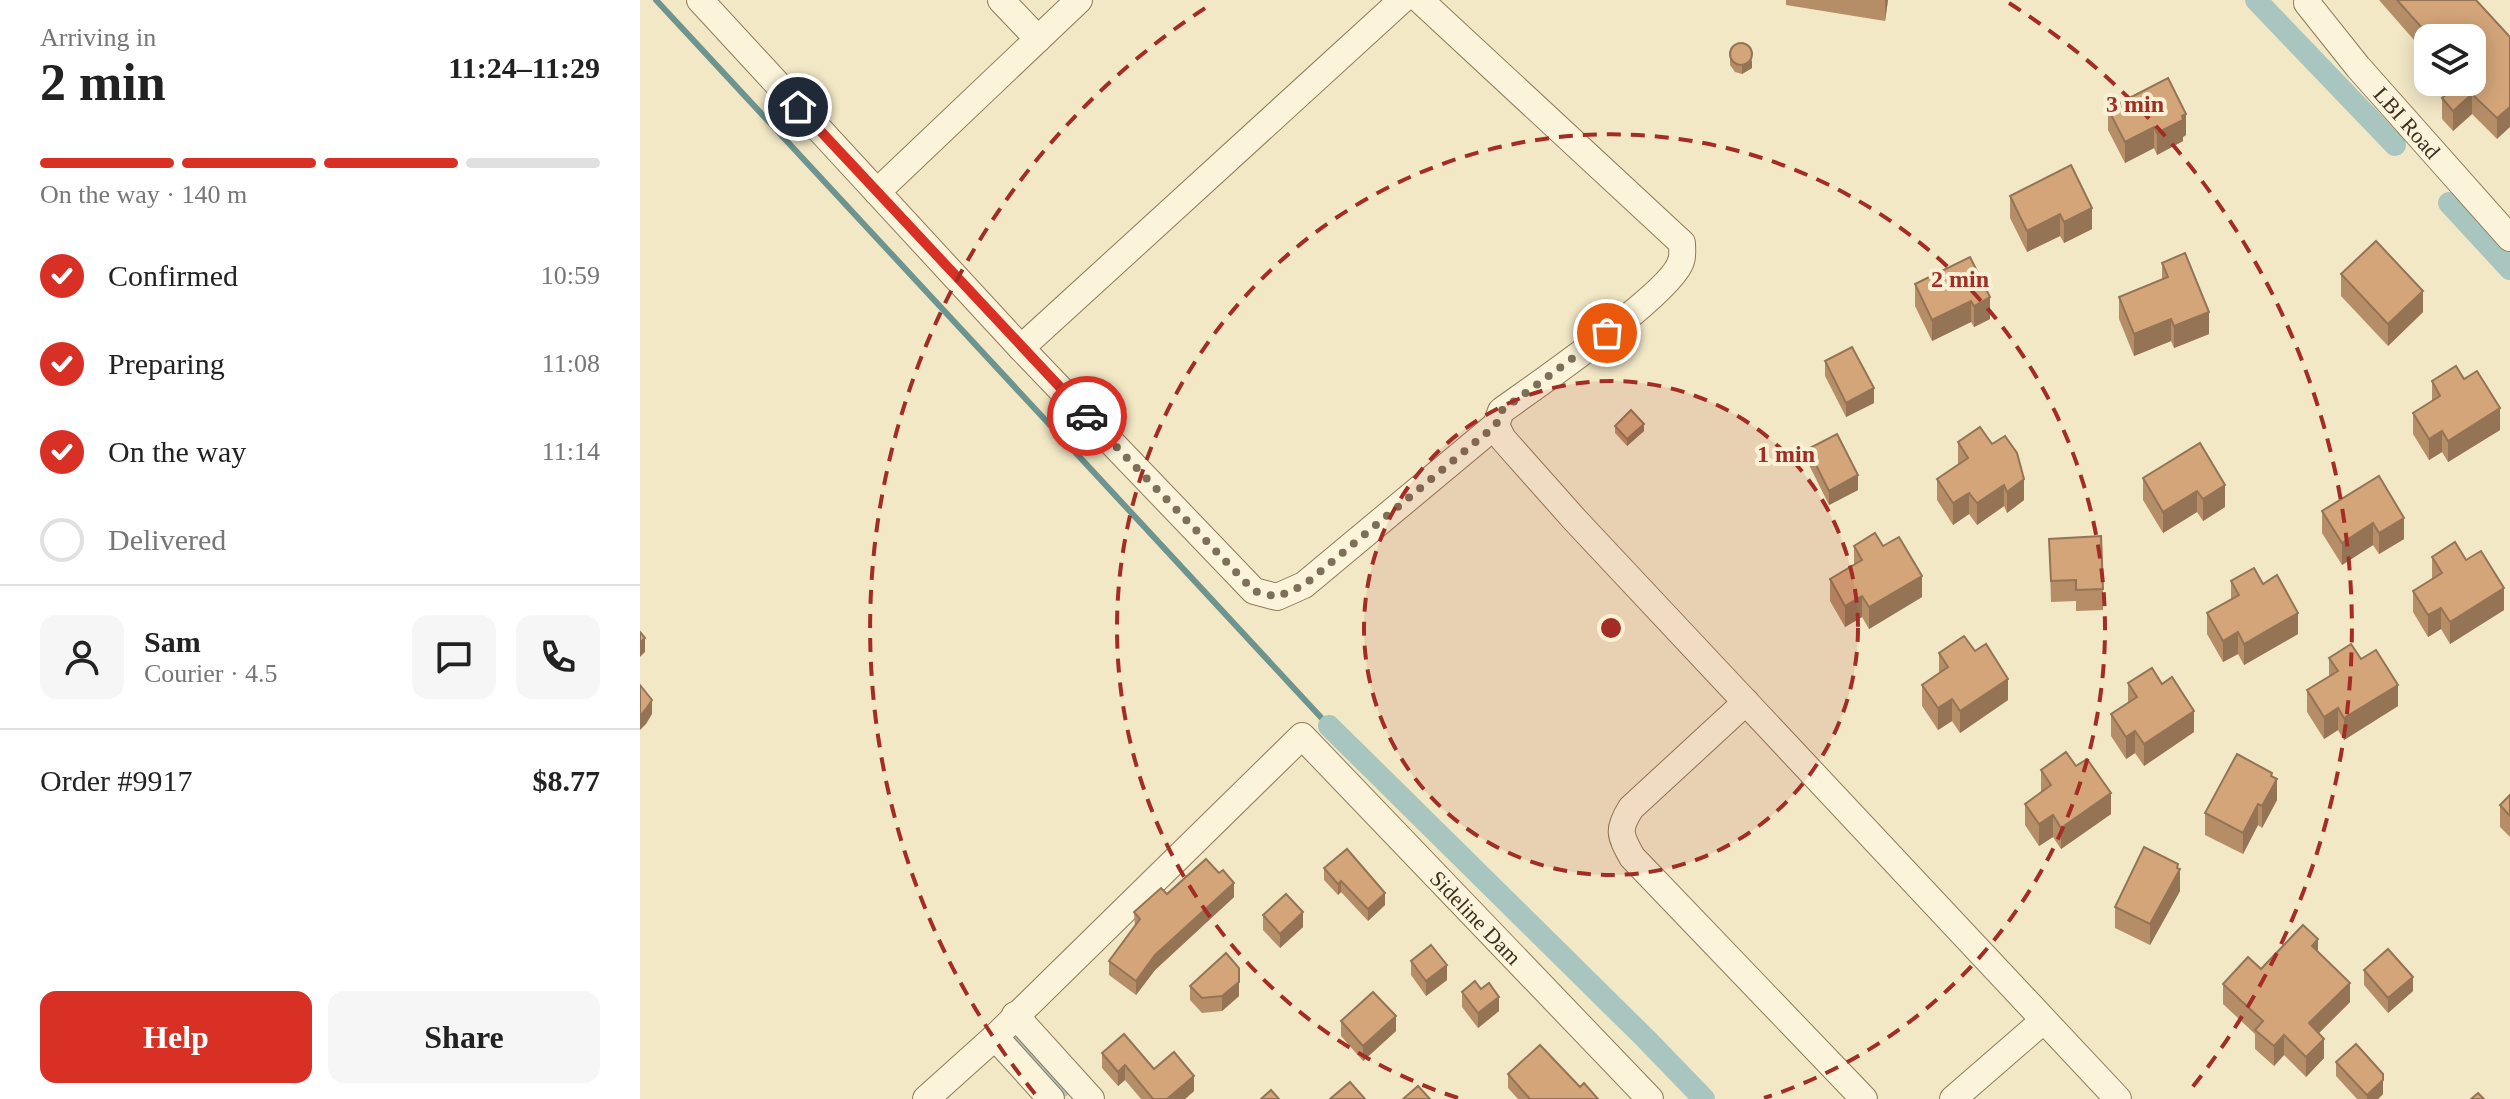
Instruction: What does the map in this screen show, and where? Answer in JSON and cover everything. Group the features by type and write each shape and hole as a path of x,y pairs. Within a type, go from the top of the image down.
{"street":[{"path":"700,0 1021,348 1254,591 1277,597 1304,585 1496,425 1501,411 1607,333 1663,287 1681,263 1682,243 1671,230 1420,0"},
{"path":"1001,0 1038,39"},
{"path":"877,192 1079,0"},
{"path":"1021,348 1402,0"},
{"name":"LBI Road","path":"2307,3 2378,90 2510,238"},
{"path":"1496,425 1503,439 1575,520 2118,1099"},
{"path":"1746,702 1631,808 1622,821 1621,837 1632,857 1864,1099"},
{"name":"Sideline Dam","path":"1015,1015 1292,745 1650,1099"},
{"path":"926,1099 1015,1015 1091,1099"},
{"path":"1953,1099 2043,1021"},
{"path":"995,1037 1051,1099"}],"building":[{"path":"2397,0 2476,0 2510,37 2510,107 2497,118 2474,96 2486,96 2486,24 2418,24"},
{"path":"1737,43 1745,43 1752,54 1745,65 1737,65 1730,58 1730,50"},
{"path":"2168,78 2186,114 2182,116 2183,120 2157,133 2154,127 2125,142 2108,109"},
{"path":"2444,96 2470,96 2453,111 2442,98"},
{"path":"2071,165 2092,208 2064,222 2060,214 2027,231 2010,196"},
{"path":"2376,241 2423,291 2388,324 2341,274"},
{"path":"2185,253 2209,312 2174,326 2171,319 2134,334 2119,297 2168,277 2162,263"},
{"path":"1970,257 1990,297 1974,306 1971,301 1932,320 1915,284"},
{"path":"1852,347 1874,388 1846,403 1825,361"},
{"path":"2456,366 2464,379 2477,371 2500,408 2448,441 2442,431 2429,439 2413,413 2440,396 2432,381"},
{"path":"1631,410 1644,424 1627,439 1615,426"},
{"path":"1980,427 1992,444 2005,436 2017,453 2024,479 2007,492 2004,485 1977,503 1969,493 1953,503 1937,479 1968,458 1958,442"},
{"path":"1837,434 1858,475 1829,491 1808,449"},
{"path":"2200,443 2225,485 2203,499 2197,491 2163,512 2143,478"},
{"path":"2379,476 2404,518 2379,533 2373,523 2342,543 2322,511"},
{"path":"1875,533 1883,546 1899,537 1922,576 1869,607 1862,596 1845,606 1830,579 1862,560 1854,546"},
{"path":"2101,536 2103,589 2076,590 2076,580 2051,581 2049,539"},
{"path":"2455,542 2466,560 2481,551 2504,588 2450,622 2441,608 2428,615 2413,591 2442,573 2432,557"},
{"path":"2254,568 2263,584 2277,575 2298,613 2244,644 2238,632 2223,641 2207,613 2239,595 2231,581"},
{"path":"1964,636 1975,651 1986,644 2008,679 1960,711 1952,699 1938,708 1922,685 1948,667 1939,653"},
{"path":"2351,644 2361,659 2376,650 2398,685 2344,718 2338,708 2324,717 2307,690 2338,671 2329,658"},
{"path":"2152,668 2162,684 2172,677 2194,711 2144,744 2135,731 2126,737 2111,714 2137,697 2128,683"},
{"path":"640,685 652,700 640,716"},
{"path":"2066,752 2076,766 2087,759 2111,793 2061,828 2053,815 2039,824 2025,804 2051,785 2041,770"},
{"path":"2237,754 2272,773 2271,776 2277,779 2262,806 2258,804 2243,833 2205,813"},
{"path":"2510,795 2510,816 2500,805"},
{"path":"2144,847 2178,864 2177,868 2180,869 2150,924 2115,907"},
{"path":"1347,849 1385,893 1368,909 1324,868"},
{"path":"1206,859 1219,873 1223,870 1234,883 1155,955 1136,981 1109,961 1140,919 1134,912 1161,888 1167,894"},
{"path":"1286,894 1303,912 1280,934 1263,915"},
{"path":"2303,925 2318,939 2312,946 2350,983 2309,1023 2324,1039 2306,1057 2284,1035 2274,1046 2255,1030 2263,1021 2223,984 2248,957 2261,969"},
{"path":"1431,945 1447,965 1426,981 1411,961"},
{"path":"2388,949 2413,977 2388,998 2364,970"},
{"path":"1226,953 1239,968 1239,982 1222,996 1202,998 1190,986"},
{"path":"1475,981 1481,989 1489,983 1499,997 1478,1013 1462,992"},
{"path":"1373,992 1396,1016 1363,1046 1341,1021"},
{"path":"1124,1034 1154,1069 1174,1052 1194,1076 1167,1099 1153,1099 1125,1065 1118,1072 1102,1053"},
{"path":"2356,1044 2383,1074 2383,1080 2367,1095 2336,1062"},
{"path":"1540,1045 1580,1087 1584,1083 1598,1099 1530,1099 1508,1074"},
{"path":"1350,1082 1365,1099 1330,1099"},
{"path":"1418,1086 1430,1099 1403,1099"},
{"path":"1271,1090 1279,1099 1261,1099"}],"waterway":[{"path":"656,0 1329,726"},
{"path":"2256,0 2395,145"},
{"path":"2449,203 2510,269"},
{"path":"1329,726 1704,1099"},
{"path":"1009,1028 1062,1086"}],"way so far":[{"path":"1087,416 1254,591 1277,597 1304,585 1496,425 1501,411 1607,333"}],"route":[{"path":"798,107 1087,416"}]}
